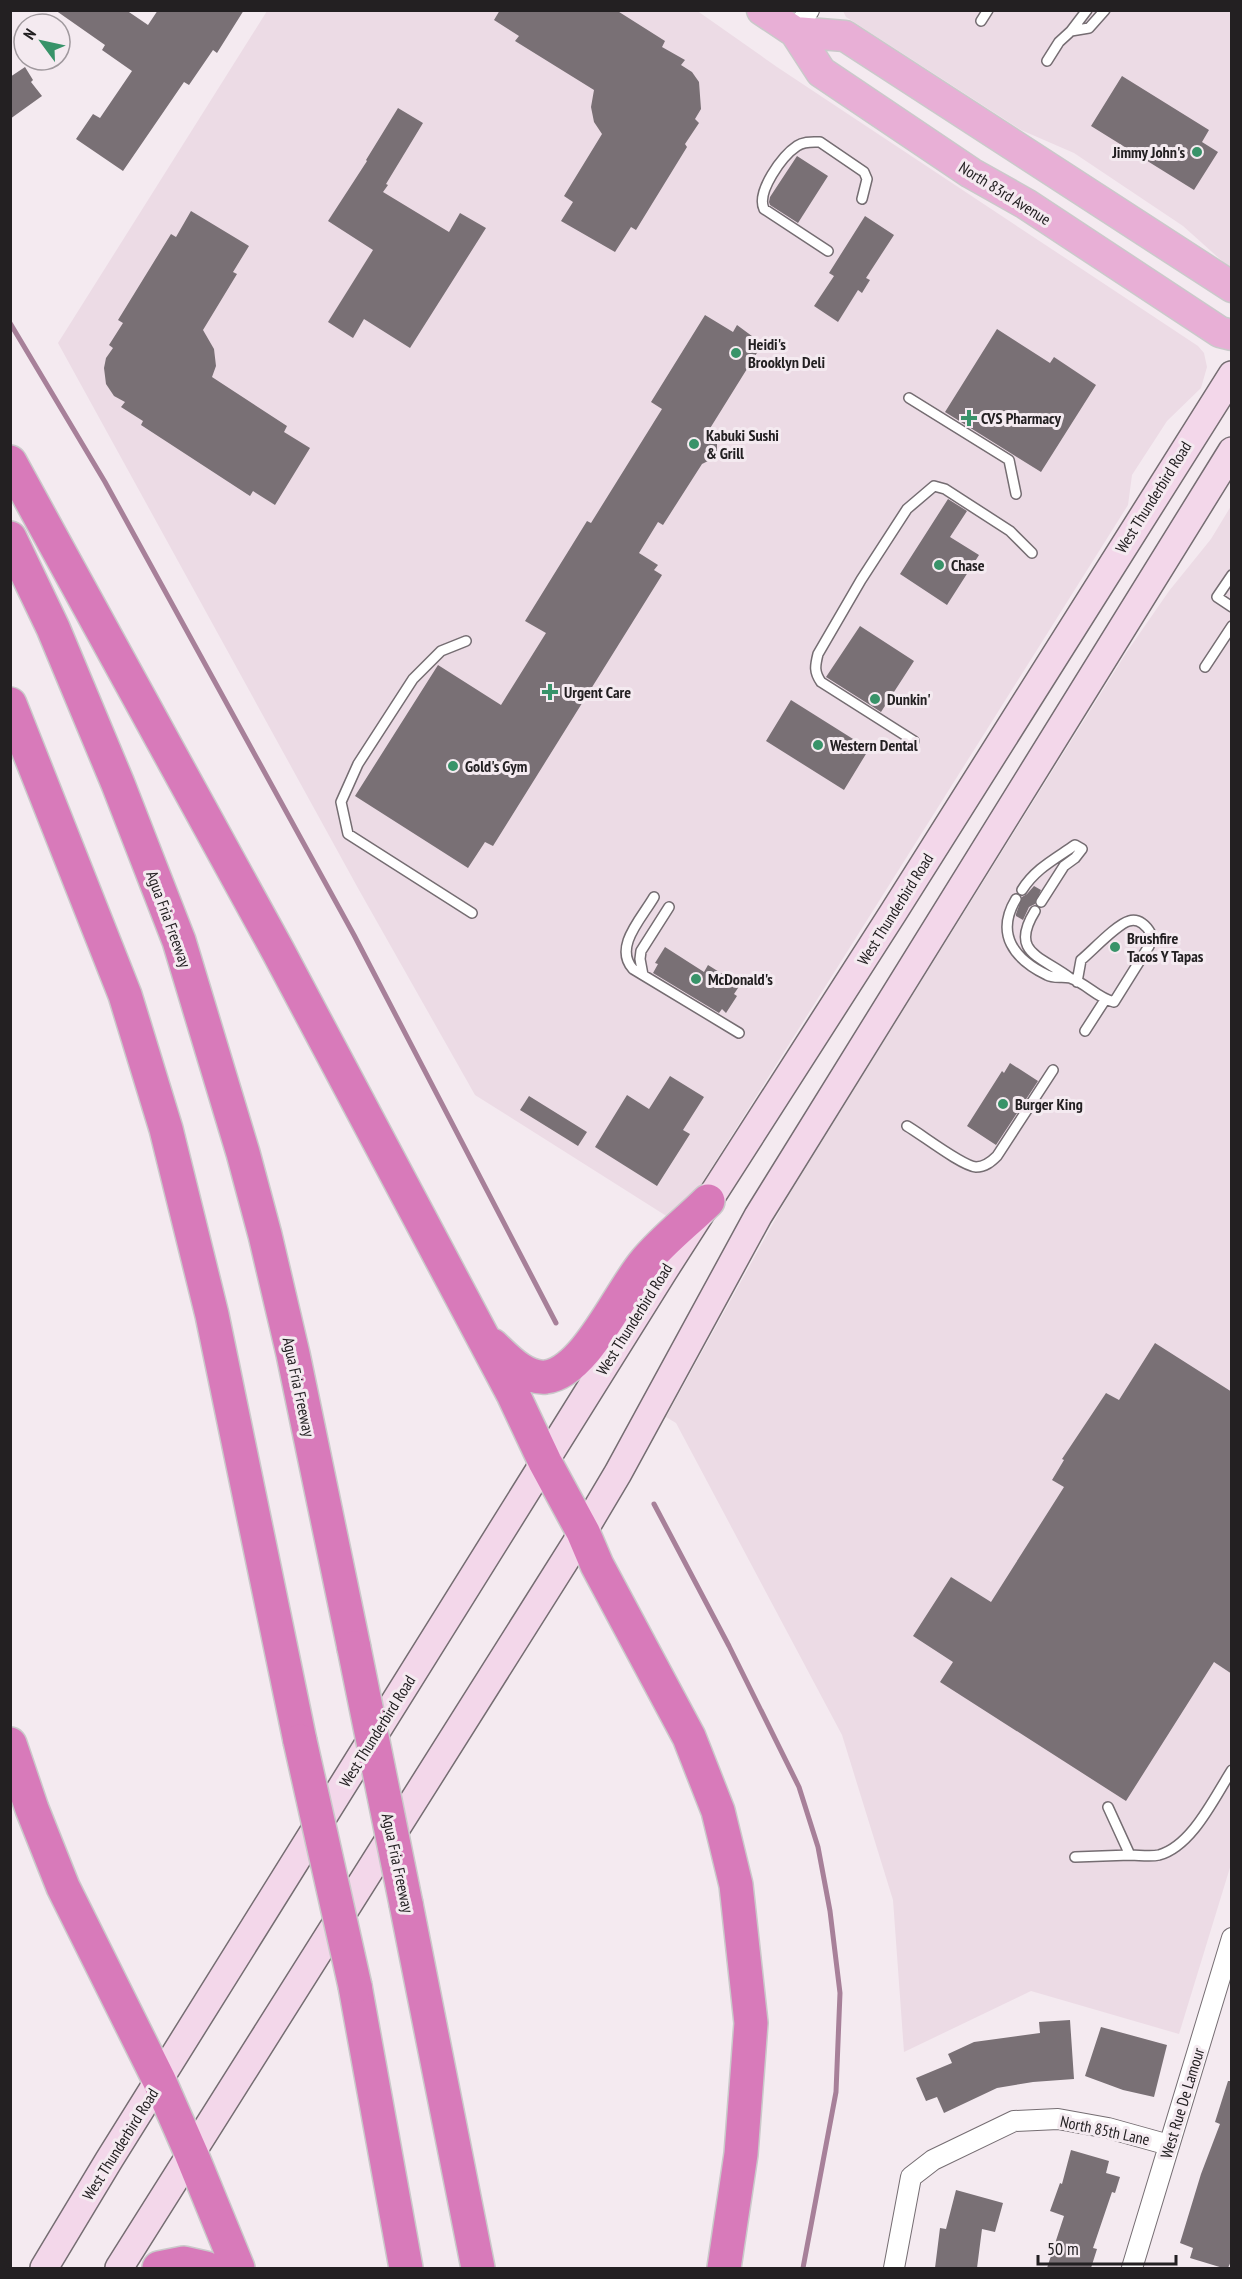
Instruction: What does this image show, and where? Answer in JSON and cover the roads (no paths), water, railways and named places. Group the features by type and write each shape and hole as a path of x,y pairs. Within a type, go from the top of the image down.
{"highway":[{"path":"10,462 278,951 482,1335 545,1462 584,1532 597,1565 689,1737 718,1811 736,1886 750,2023 741,2154 724,2268"},
{"name":"Agua Fria Freeway","path":"10,538 53,628 110,763 179,941 243,1153 265,1235 295,1366 406,1904 478,2268"},
{"path":"10,704 125,995 166,1129 212,1316 300,1741 355,1986 406,2268"},
{"path":"482,1335 513,1363 535,1376 546,1377 564,1371 582,1354 645,1262 708,1202"},
{"path":"10,1744 32,1809 63,1887 159,2080 192,2153 238,2268"},
{"path":"159,2268 184,2263 206,2268"}],"main road":[{"name":"North 83rd Avenue","path":"762,10 845,36 1232,287"},
{"name":"North 83rd Avenue","path":"802,21 821,72 971,173 1026,204 1220,332 1232,335"},
{"name":"West Thunderbird Road","path":"44,2268 708,1202 883,929 1210,405 1232,375"},
{"path":"119,2268 584,1532 764,1206 1232,451"}],"street":[{"name":"West Rue De Lamour","path":"1132,2268 1232,1938"},
{"name":"North 85th Lane","path":"894,2268 911,2177 933,2160 1014,2121 1058,2119 1108,2128 1169,2145"}],"lane":[{"path":"981,21 988,10"},
{"path":"1047,61 1059,42 1087,10"},
{"path":"1071,31 1089,28 1105,10"},
{"path":"828,251 764,209 761,202 762,195 769,181 786,156 798,144 820,142 864,172 867,179 862,199"},
{"path":"909,398 1009,460 1016,494"},
{"path":"914,741 821,682 816,674 815,664 818,654 861,580 907,509 934,486 945,489 1010,531 1032,554"},
{"path":"1232,575 1217,597 1232,607"},
{"path":"1205,667 1232,626"},
{"path":"466,641 441,651 413,679 358,764 341,802 348,834 472,913"},
{"path":"1022,890 1029,878 1040,868 1075,845 1082,849 1064,866 1041,902"},
{"path":"654,897 625,948 626,962 633,969 739,1033"},
{"path":"1016,899 1008,912 1007,921 1007,930 1014,951 1022,959 1049,976 1074,980"},
{"path":"643,975 641,951 669,907"},
{"path":"1035,911 1024,930 1027,948 1032,954 1105,1000 1114,1002 1149,946 1151,934 1144,924 1129,920 1081,960 1074,980"},
{"path":"1085,1031 1105,1000"},
{"path":"907,1125 967,1164 981,1166 990,1163 997,1156 1053,1070"},
{"path":"1075,1857 1156,1856 1175,1849 1187,1839 1232,1770"},
{"path":"1108,1807 1130,1855"}],"waterway":[{"path":"10,323 105,482 354,935 556,1323"},
{"path":"654,1504 729,1646 799,1787 818,1847 830,1911 840,1993 836,2092 803,2268"}],"place":[{"name":"Jimmy John's","path":"1197,152"},
{"name":"Heidi's Brooklyn Deli","path":"736,353"},
{"name":"CVS Pharmacy","path":"969,418"},
{"name":"Kabuki Sushi & Grill","path":"694,444"},
{"name":"Chase","path":"939,565"},
{"name":"Urgent Care","path":"550,692"},
{"name":"Dunkin'","path":"875,699"},
{"name":"Western Dental","path":"818,745"},
{"name":"Gold's Gym","path":"453,766"},
{"name":"Brushfire Tacos Y Tapas","path":"1115,947"},
{"name":"McDonald's","path":"696,979"},
{"name":"Burger King","path":"1003,1104"}]}
